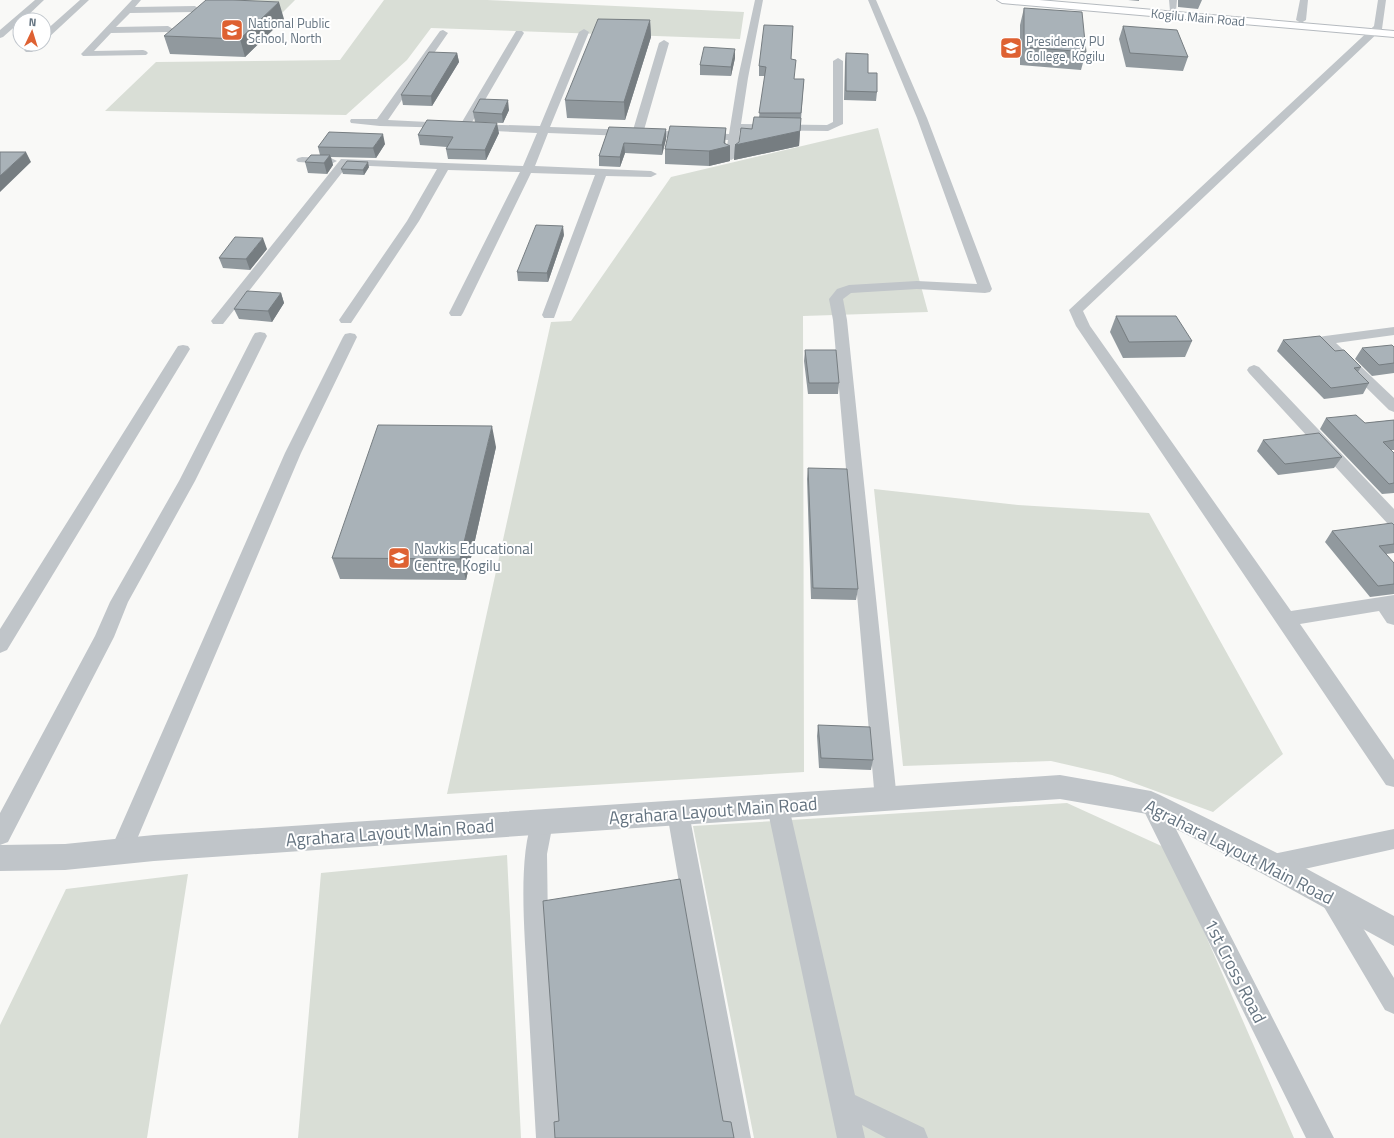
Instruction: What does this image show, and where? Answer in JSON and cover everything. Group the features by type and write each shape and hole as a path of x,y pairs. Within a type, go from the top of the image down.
{"main road":[{"name":"Kogilu Main Road","path":"1002,0 1376,30 1394,28"},
{"name":"Kogilu Main Road","path":"1065,0 1173,5 1301,20 1376,30 1394,34"}],"street":[{"path":"0,35 40,0"},
{"path":"52,30 86,0"},
{"path":"137,0 86,54 143,53"},
{"path":"731,157 759,0"},
{"path":"872,0 922,118 986,289 917,285 849,289 842,292 836,299 886,800"},
{"path":"1301,20 1304,0"},
{"path":"1382,0 1376,30 1076,310 1082,326 1286,619 1394,778"},
{"path":"128,10 195,10"},
{"path":"110,30 168,29"},
{"path":"456,313 528,168 584,32"},
{"path":"380,123 443,33"},
{"path":"464,127 519,33"},
{"path":"637,134 664,43"},
{"path":"355,121 637,134 735,132 835,127 838,124 838,61"},
{"path":"302,160 651,174"},
{"path":"218,321 345,161"},
{"path":"121,851 348,329 444,166"},
{"path":"549,315 602,172"},
{"path":"1394,331 1325,340 1394,407"},
{"path":"0,835 100,644 119,602 187,480 260,336"},
{"path":"0,645 183,349"},
{"path":"1254,370 1394,520"},
{"path":"1286,619 1388,602 1394,618"},
{"name":"Agrahara Layout Main Road","path":"0,858 65,857 121,851 1060,787 1151,803 1273,865 1394,932"},
{"name":"1st Cross Road","path":"1151,803 1320,1138"},
{"path":"778,807 842,1103 851,1138"},
{"path":"678,813 737,1138"},
{"path":"542,823 536,854 536,928 550,1138"},
{"path":"1273,865 1394,839"},
{"path":"1332,898 1394,1001"},
{"path":"842,1103 872,1116 914,1138"}],"shaded area":[{"path":"225,0 295,0 281,14"},
{"path":"384,0 487,0 744,12 740,39 431,28 407,60 346,115 105,111 156,62 340,60"},
{"path":"878,128 928,312 803,316 804,772 447,794 551,322 571,321 671,177"},
{"path":"874,489 1018,505 1149,513 1283,754 1213,812 1112,775 1051,761 903,766"},
{"path":"1067,803 1168,849 1294,1138 754,1138 693,826"},
{"path":"507,855 521,1138 298,1138 321,873"},
{"path":"188,874 147,1138 0,1138 0,1025 66,889"}],"building":[{"path":"206,0 279,2 240,39 164,36"},
{"path":"1024,8 1082,12 1086,52 1024,47"},
{"path":"598,19 650,20 624,102 565,100"},
{"path":"764,25 793,26 791,59 796,60 794,79 804,79 801,113 759,113 766,67 759,66"},
{"path":"1123,26 1177,30 1188,57 1130,53"},
{"path":"704,47 735,49 731,67 700,65"},
{"path":"429,52 457,53 431,96 401,95"},
{"path":"846,53 868,54 868,73 877,73 877,92 846,91"},
{"path":"480,99 508,100 502,114 473,112"},
{"path":"754,117 801,118 800,131 735,145 739,142 741,128 752,129"},
{"path":"427,120 497,123 485,150 446,149 453,137 418,135"},
{"path":"670,126 726,128 724,143 730,146 709,151 665,149"},
{"path":"609,127 666,129 662,145 624,143 620,157 599,156"},
{"path":"329,132 383,134 373,148 318,147"},
{"path":"0,152 26,152 0,176"},
{"path":"311,155 330,155 324,163 305,162"},
{"path":"347,161 368,162 363,170 341,169"},
{"path":"536,225 563,226 547,273 517,272"},
{"path":"235,237 263,238 246,259 219,258"},
{"path":"247,291 281,293 268,311 234,309"},
{"path":"1116,316 1176,316 1192,341 1129,342"},
{"path":"1320,336 1335,351 1344,350 1361,367 1354,368 1369,383 1331,388 1283,340"},
{"path":"1392,345 1394,347 1394,363 1379,365 1362,348"},
{"path":"805,350 836,350 839,383 809,383"},
{"path":"1356,415 1365,423 1394,420 1394,440 1383,442 1394,453 1394,483 1389,484 1326,418"},
{"path":"378,425 492,426 460,559 332,558"},
{"path":"1319,433 1342,457 1285,464 1263,440"},
{"path":"808,468 847,469 858,589 813,588"},
{"path":"1392,523 1394,525 1394,544 1379,546 1394,563 1394,584 1378,586 1332,531"},
{"path":"818,725 870,727 873,760 821,758"},
{"path":"680,879 723,1121 731,1122 734,1138 555,1138 554,1122 559,1121 543,901"}],"place":[{"name":"National Public School, North","path":"232,30"},
{"name":"Presidency PU College, Kogilu","path":"1011,48"},
{"name":"Navkis Educational Centre, Kogilu","path":"399,558"}]}
